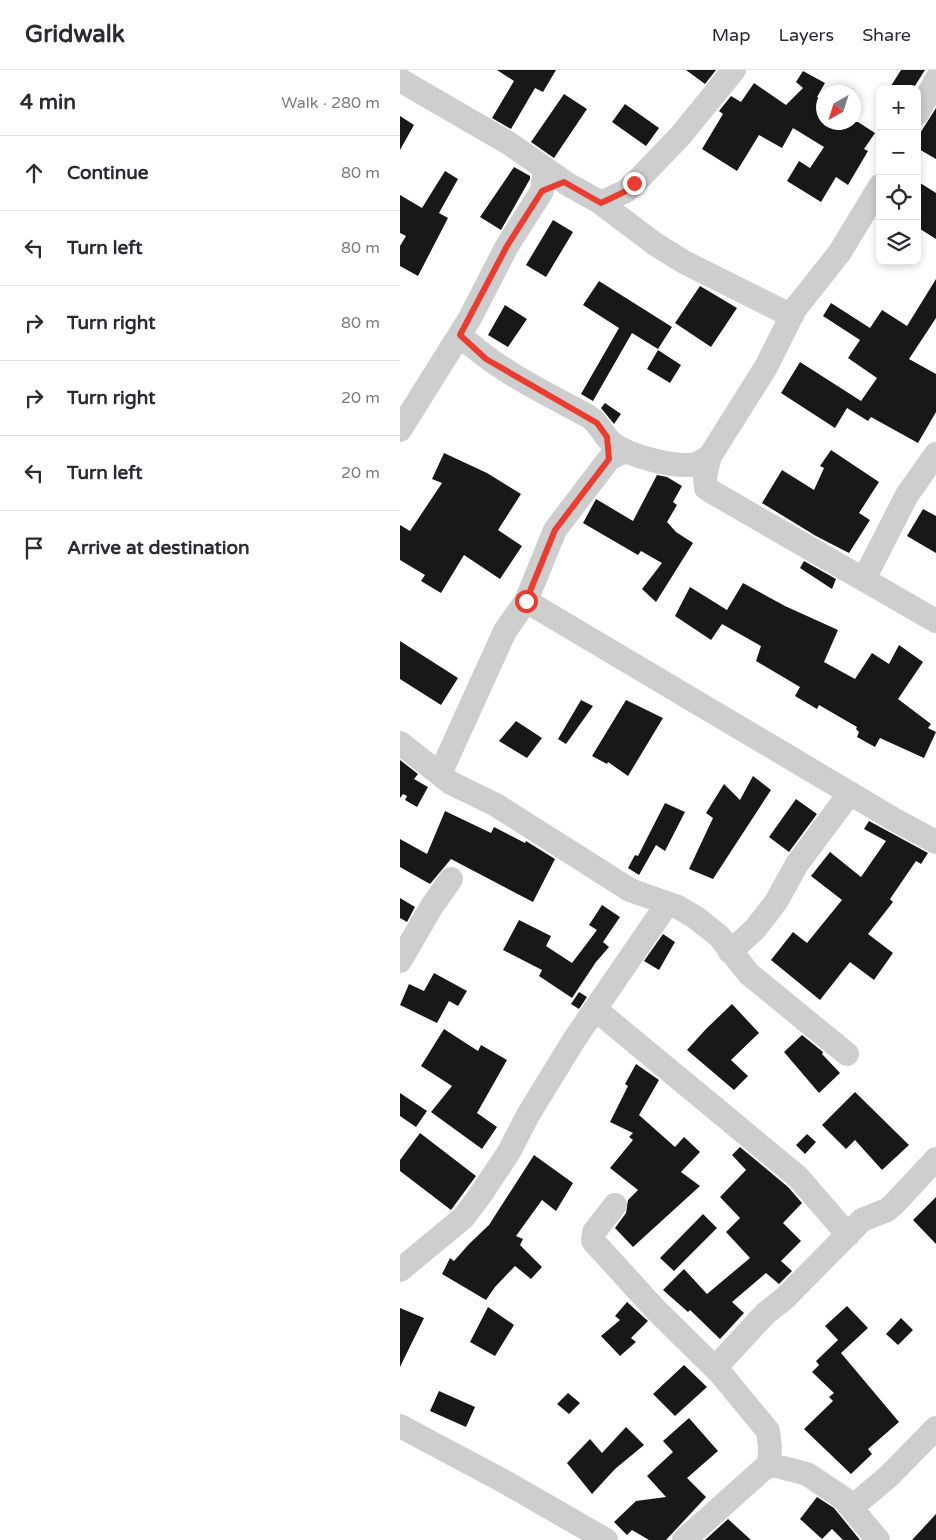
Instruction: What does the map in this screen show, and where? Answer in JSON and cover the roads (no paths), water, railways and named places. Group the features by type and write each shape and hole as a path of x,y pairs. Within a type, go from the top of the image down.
{"street":[{"path":"601,203 626,191 681,135 734,70"},
{"path":"400,80 510,144 543,180 564,182 601,203 655,244 684,262 792,316"},
{"path":"921,107 936,80"},
{"path":"400,430 460,335 543,180"},
{"path":"876,193 840,252 792,316 766,366 702,466 706,488 712,492 936,621"},
{"path":"460,335 486,359 553,399 591,418 614,449 654,460 702,466"},
{"path":"440,774 505,631 526,601 555,530 614,449"},
{"path":"864,579 906,495 936,454"},
{"path":"526,601 936,842"},
{"path":"400,744 451,783 496,805 630,890 695,917 719,936 749,974 847,1054"},
{"path":"730,952 755,929 776,902 797,864 850,793"},
{"path":"400,961 451,879"},
{"path":"400,1270 463,1218 479,1197 595,1008 667,904"},
{"path":"595,1008 798,1177 848,1235"},
{"path":"715,1368 766,1313 785,1298 862,1220 894,1204 936,1159"},
{"path":"615,1205 594,1232 593,1241 655,1309 715,1368 768,1431 769,1464 684,1540"},
{"path":"400,1426 505,1482 606,1540"},
{"path":"851,1508 889,1476 936,1428"},
{"path":"769,1464 807,1474 843,1498 878,1540"}]}
